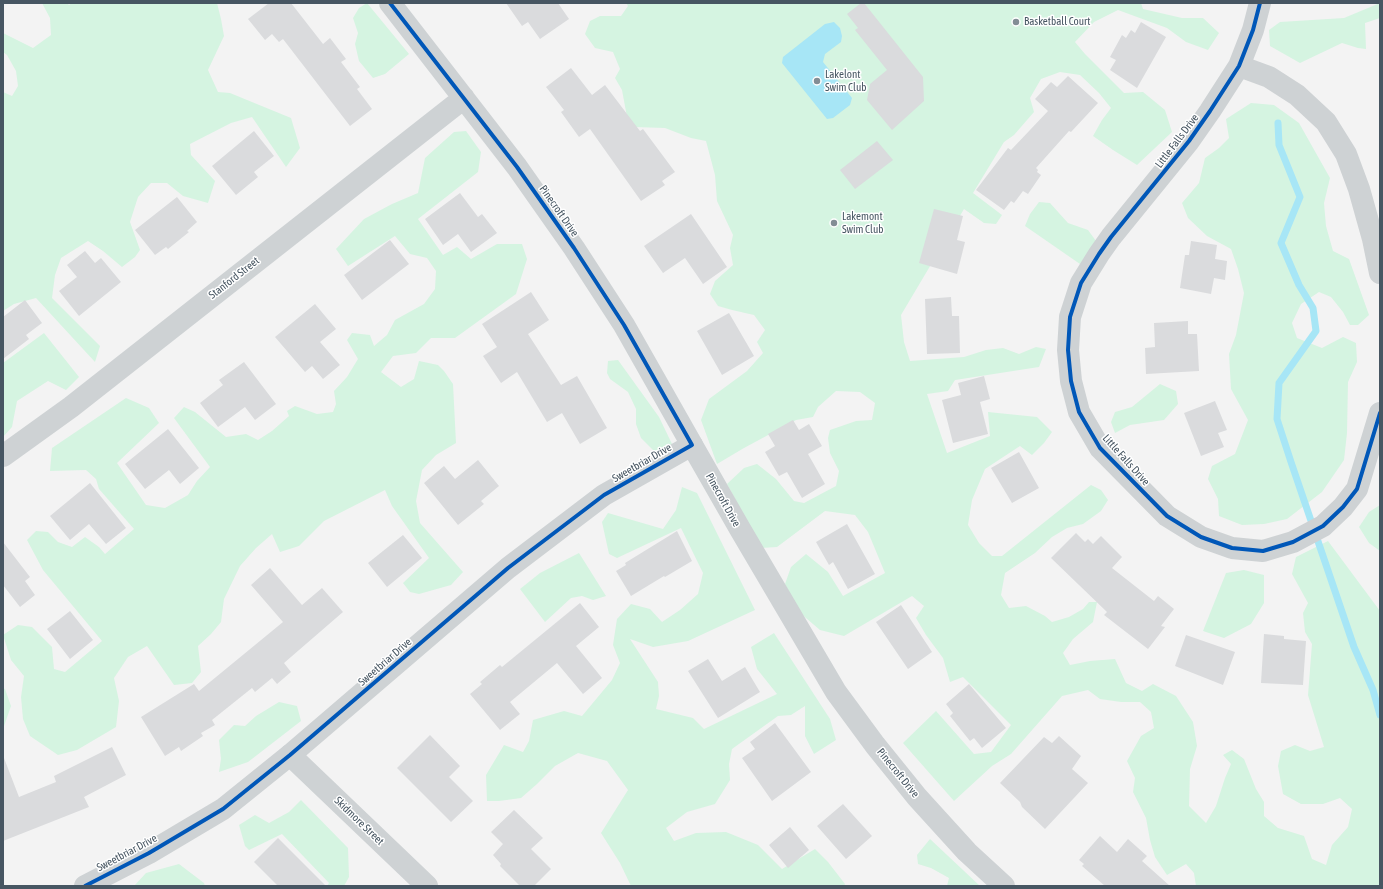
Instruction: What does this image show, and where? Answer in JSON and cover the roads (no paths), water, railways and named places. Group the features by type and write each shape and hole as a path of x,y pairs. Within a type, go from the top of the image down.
{"street":[{"name":"Pinecroft Drive","path":"390,3 521,173 574,248 624,325 740,530 836,692 875,745 917,797 968,852 1004,886"},
{"name":"Little Falls Drive","path":"1260,3 1253,30 1239,66 1190,141 1120,226 1099,254 1081,283 1070,317 1068,350 1071,381 1079,412 1100,448 1167,516 1201,537 1232,548 1263,551 1293,542 1323,526 1343,507 1357,489 1380,413"},
{"path":"1239,66 1269,77 1297,95 1326,122 1346,154 1359,189 1373,239 1380,273"},
{"name":"Stanford Street","path":"3,456 71,407 464,98"},
{"name":"Sweetbriar Drive","path":"85,886 149,853 223,809 290,755 508,568 544,539 604,495 692,445"},
{"name":"Skidmore Street","path":"290,755 427,886"}],"water":[{"name":"Lakelont Swim Club","path":"834,22 840,28 842,36 841,42 825,54 823,62 852,98 850,105 833,118 827,119 782,63 783,57 825,24"}],"waterway":[{"path":"1278,123 1279,145 1300,197 1281,243 1299,285 1313,308 1316,331 1279,383 1277,419 1354,647 1373,690 1380,715"}],"place":[{"name":"Basketball Court","path":"1016,22"},
{"name":"Lakelont Swim Club","path":"817,81"},
{"name":"Lakemont Swim Club","path":"834,223"}]}
